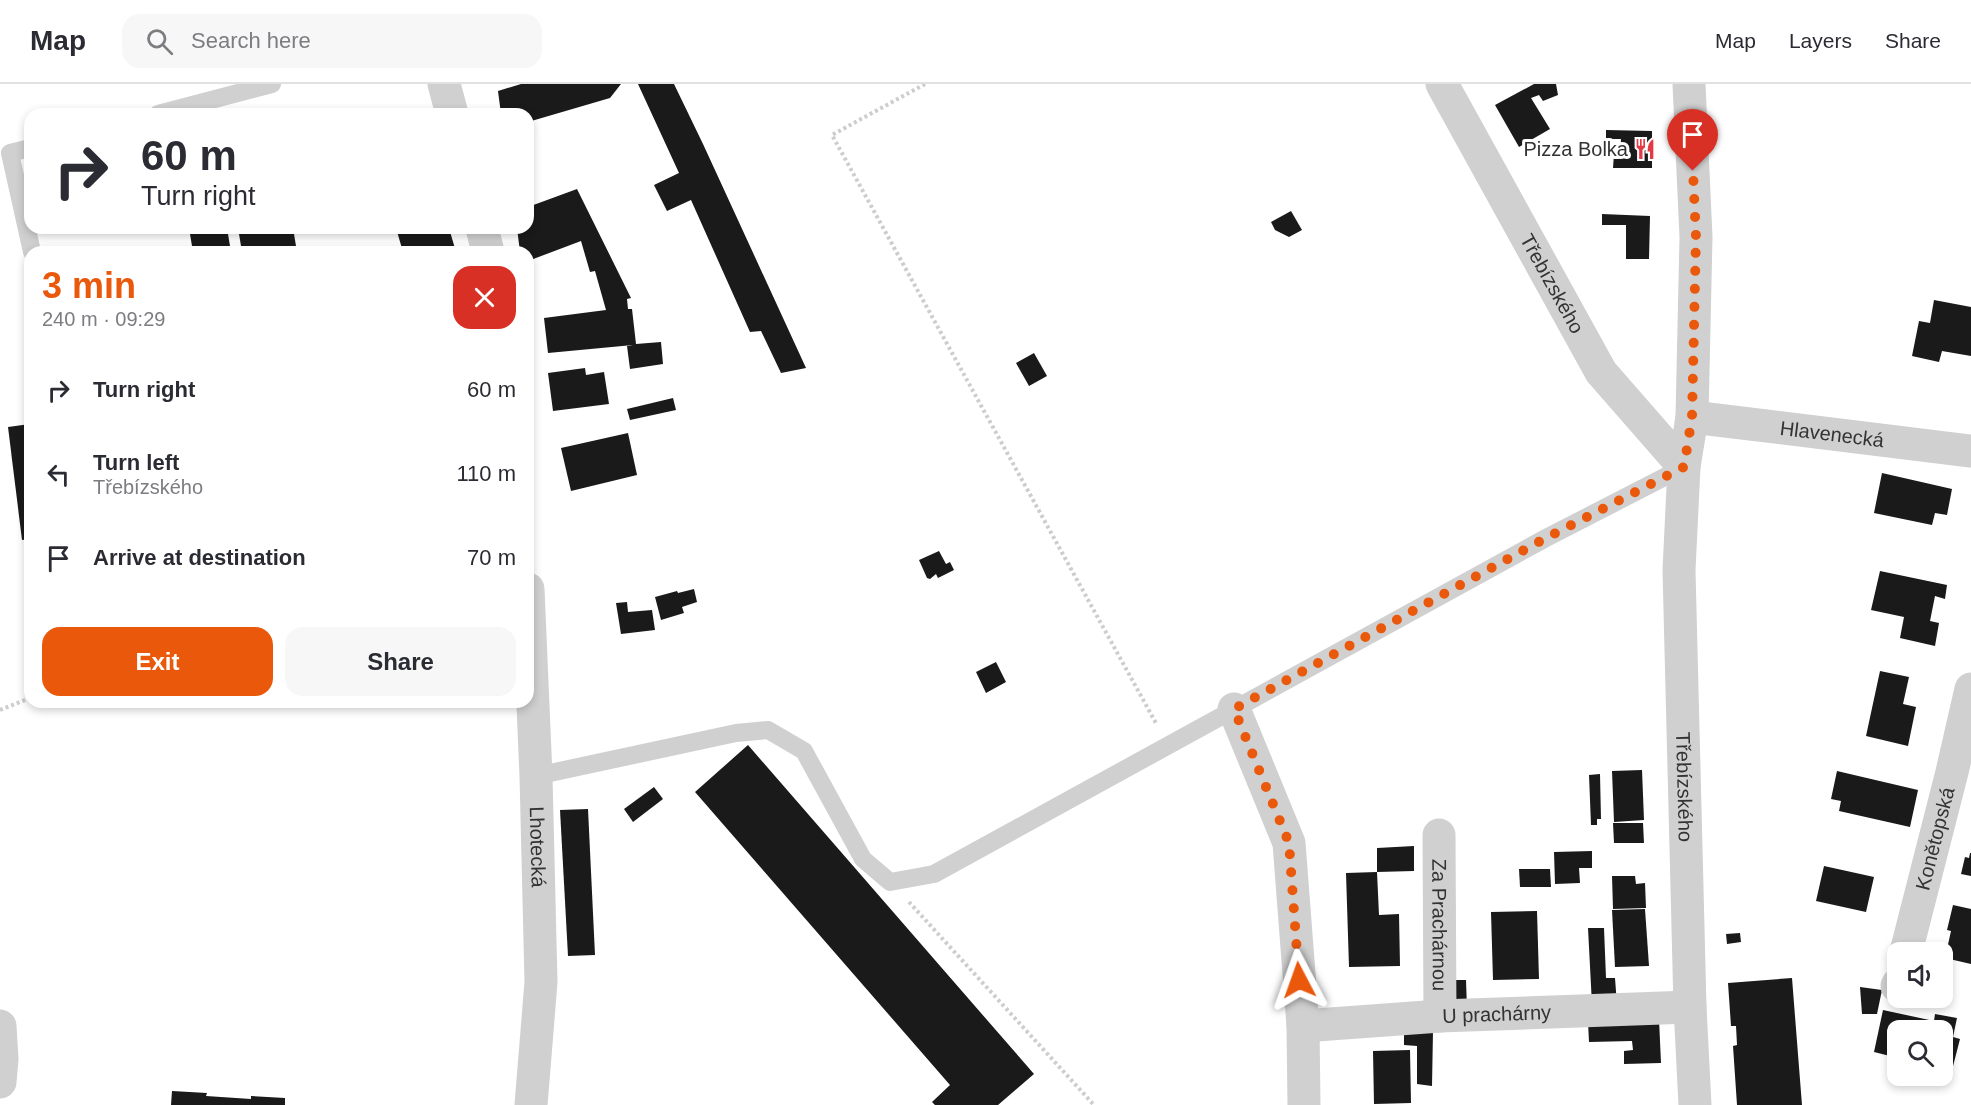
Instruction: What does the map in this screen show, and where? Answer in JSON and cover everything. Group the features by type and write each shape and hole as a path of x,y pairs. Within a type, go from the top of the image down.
{"street":[{"path":"444,84 450,108"},
{"name":"Třebízského","path":"1442,84 1601,372 1684,467"},
{"name":"Třebízského","path":"1689,84 1696,237 1692,417 1684,467 1679,570 1690,1007 1695,1105"},
{"name":"Hlavenecká","path":"1692,417 1971,451"},
{"name":"Konětopská","path":"1909,942 1962,775 1971,689"},
{"name":"Lhotecká","path":"531,1105 541,982 533,708"},
{"path":"1234,709 1289,843 1303,1026 1304,1105"},
{"name":"Za Prachárnou","path":"1439,836 1440,1016"},
{"name":"U prachárny","path":"1303,1026 1440,1016 1690,1007"},
{"path":"0,1026 0,1082"}],"lane":[{"path":"181,108 272,84"},
{"path":"24,150 10,153 24,216"},
{"path":"536,776 736,733 768,730 804,751 863,859 890,882 934,874 1546,538 1684,467"}],"path":[{"path":"925,84 832,135 1168,745"},
{"path":"0,710 24,700"},
{"path":"890,882 1094,1105"}],"building":[{"path":"521,84 621,84 610,98 534,120 534,108 500,108 498,91"},
{"path":"638,84 674,84 806,368 781,373 761,331 750,332 691,200 667,211 654,185 679,173"},
{"path":"1534,84 1556,84 1558,95 1543,101 1539,95 1531,98 1550,129 1519,147 1495,105"},
{"path":"1606,130 1652,131 1652,168 1613,168 1614,154 1620,154 1621,139 1606,139"},
{"path":"577,189 631,298 627,299 628,309 632,309 636,344 661,342 663,364 630,369 627,346 633,345 548,353 544,318 606,310 595,271 590,272 581,241 534,259 534,246 519,246 518,234 534,234 534,205"},
{"path":"1291,211 1302,230 1289,237 1275,230 1271,222"},
{"path":"1602,214 1650,216 1649,259 1626,259 1626,225 1602,225"},
{"path":"190,234 228,234 230,246 192,246"},
{"path":"239,234 294,234 296,246 241,246"},
{"path":"398,234 451,234 454,246 401,246"},
{"path":"1934,300 1971,307 1971,356 1942,351 1939,362 1912,356 1919,321 1930,323"},
{"path":"1034,353 1047,376 1029,386 1016,363"},
{"path":"585,368 586,375 604,372 609,404 553,411 548,373"},
{"path":"673,398 676,410 630,420 627,409"},
{"path":"24,425 24,540 22,540 8,427"},
{"path":"628,433 637,475 571,491 561,448"},
{"path":"1882,473 1952,489 1947,515 1935,513 1932,525 1874,513"},
{"path":"939,551 946,564 950,562 954,570 938,578 936,574 930,579 927,578 919,560"},
{"path":"1880,571 1947,585 1945,599 1935,596 1930,621 1939,623 1935,646 1900,638 1904,617 1871,610"},
{"path":"694,589 697,602 682,607 684,613 661,620 655,597"},
{"path":"627,602 628,612 652,610 655,630 621,634 616,603"},
{"path":"996,662 1006,682 986,693 976,672"},
{"path":"1880,671 1909,677 1903,704 1916,707 1908,746 1866,736"},
{"path":"748,745 1034,1074 998,1105 935,1105 932,1102 950,1085 695,792"},
{"path":"1642,770 1644,820 1614,822 1612,771"},
{"path":"1837,771 1918,790 1910,827 1839,811 1841,801 1831,799"},
{"path":"1600,774 1601,819 1597,819 1597,825 1591,825 1589,775"},
{"path":"654,787 663,799 633,822 624,809"},
{"path":"588,809 595,955 568,956 560,810"},
{"path":"1613,823 1643,823 1644,843 1614,843"},
{"path":"1414,846 1414,871 1377,872 1377,848"},
{"path":"1592,851 1592,868 1579,868 1580,883 1555,884 1554,852"},
{"path":"1970,853 1971,876 1961,874 1965,857 1969,858"},
{"path":"1824,866 1874,877 1866,912 1816,901"},
{"path":"1519,869 1550,869 1551,887 1520,887"},
{"path":"1377,872 1379,915 1399,914 1400,966 1349,967 1346,873"},
{"path":"1612,876 1635,876 1636,884 1645,883 1646,908 1613,909"},
{"path":"1953,905 1971,909 1971,964 1953,960 1953,942 1949,942 1951,931 1947,930"},
{"path":"1645,909 1649,966 1615,967 1612,910"},
{"path":"1537,911 1539,979 1493,980 1491,912"},
{"path":"1588,928 1604,928 1606,978 1615,978 1617,1005 1592,1005"},
{"path":"1740,933 1741,942 1727,944 1726,934"},
{"path":"1792,978 1802,1105 1737,1105 1733,1046 1737,1045 1736,1026 1731,1026 1728,983"},
{"path":"1453,980 1466,980 1467,1009 1453,1010"},
{"path":"1860,987 1882,990 1877,1014 1862,1014"},
{"path":"1883,1010 1929,1020 1887,1020 1887,1055 1874,1052"},
{"path":"1935,1014 1957,1018 1953,1037 1953,1020 1934,1020"},
{"path":"1659,1019 1661,1063 1624,1064 1624,1051 1633,1050 1632,1041 1589,1042 1588,1022"},
{"path":"1404,1030 1433,1031 1432,1086 1417,1084 1417,1046 1404,1045"},
{"path":"1953,1037 1960,1039 1953,1066"},
{"path":"1410,1050 1411,1103 1374,1104 1373,1051"},
{"path":"172,1091 251,1099 251,1096 285,1098 285,1105 171,1105"}],"place":[{"name":"Pizza Bolka","path":"1645,149"}],"route":[{"path":"1299,980 1289,843 1234,709 1546,538 1684,467 1692,417 1696,237 1693,171"}]}
